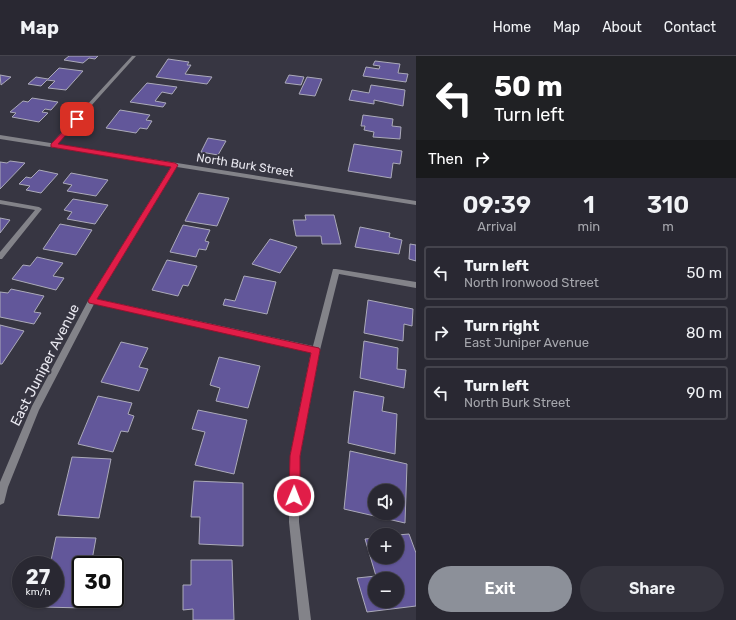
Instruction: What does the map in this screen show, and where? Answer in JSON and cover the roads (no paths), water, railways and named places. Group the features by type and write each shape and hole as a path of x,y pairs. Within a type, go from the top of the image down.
{"street":[{"path":"53,145 134,56"},
{"name":"North Burk Street","path":"0,137 416,203"},
{"name":"East Juniper Avenue","path":"0,500 3,487 36,409 92,301 175,165"},
{"path":"0,202 39,209 0,257"},
{"path":"305,620 294,522 295,456 316,350 336,271 416,285"},
{"path":"92,301 316,350"}]}
